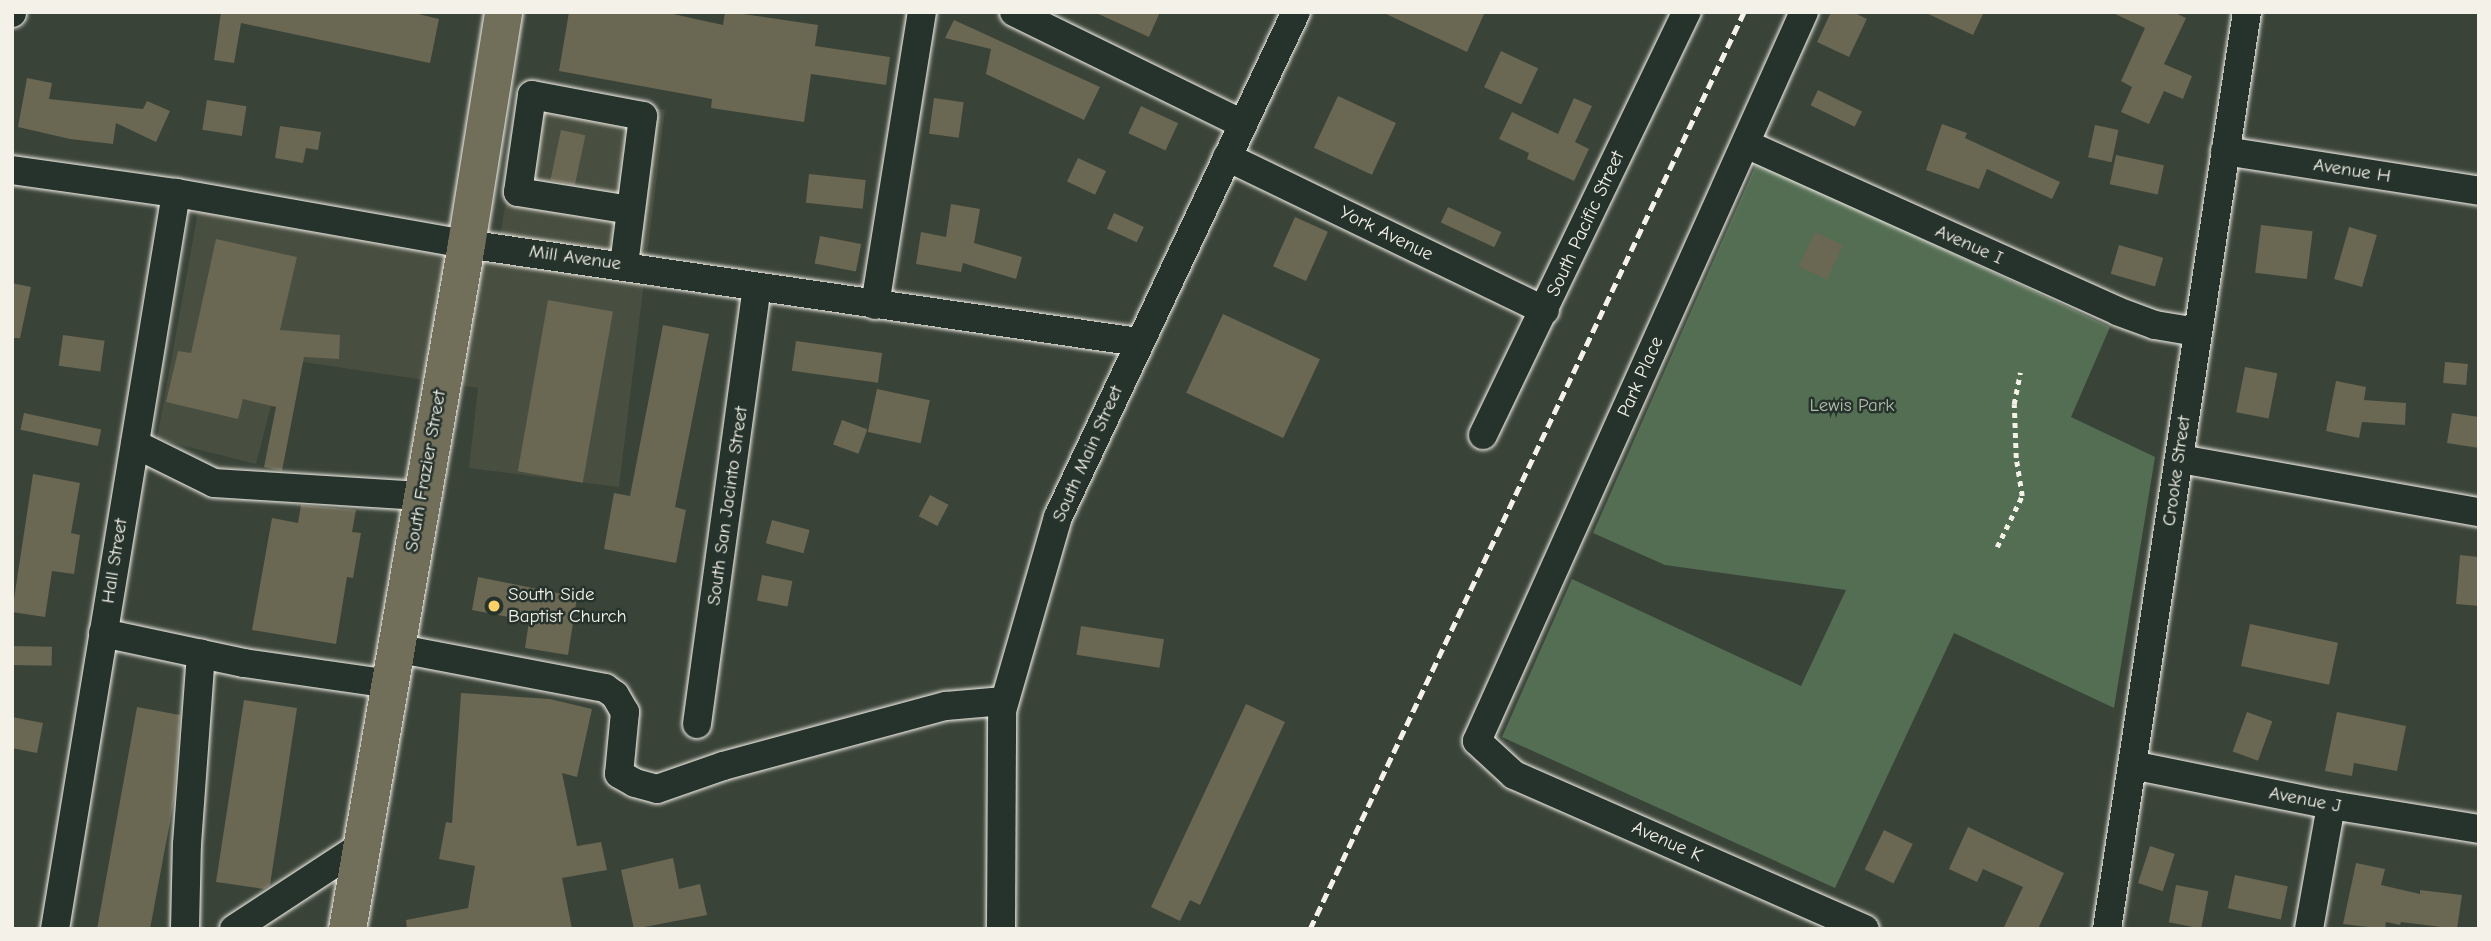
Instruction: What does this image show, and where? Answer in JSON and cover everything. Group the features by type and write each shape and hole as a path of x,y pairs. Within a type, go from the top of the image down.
{"main road":[{"name":"South Frazier Street","path":"347,929 466,244 503,12"}],"street":[{"path":"875,305 922,12"},
{"path":"1014,12 1243,124"},
{"name":"South Main Street","path":"1001,929 1004,701 1058,517 1138,342 1296,12"},
{"name":"South Pacific Street","path":"1483,435 1687,12"},
{"name":"Park Place","path":"1477,741 1804,12"},
{"name":"Crooke Street","path":"2107,929 2247,12"},
{"path":"491,87 643,116 624,265"},
{"path":"532,95 518,192 631,210"},
{"name":"Avenue I","path":"1746,144 2117,311 2155,325 2197,332"},
{"name":"Avenue H","path":"2225,151 2479,191"},
{"name":"York Avenue","path":"1227,157 1545,310"},
{"name":"Mill Avenue","path":"12,170 176,192 466,244 1138,342"},
{"name":"Hall Street","path":"55,929 176,192"},
{"name":"South San Jacinto Street","path":"698,724 757,287"},
{"path":"135,444 214,483 421,496"},
{"path":"2180,459 2479,512"},
{"path":"103,633 201,654 389,684"},
{"path":"395,648 605,688 615,695 625,712 619,774 635,783 657,789 723,766 946,706 1004,701"},
{"path":"185,929 187,844 201,654"},
{"name":"Avenue K","path":"1477,741 1514,775 1866,929"},
{"name":"Avenue J","path":"2132,765 2331,805 2479,829"},
{"path":"2309,929 2331,805"},
{"path":"234,929 361,846"}],"path":[{"path":"1997,547 2022,496 2016,458 2014,404 2020,373"}],"shaded area":[{"path":"524,85 665,110 619,487 469,468 478,388 283,359 256,464 157,439 198,212 496,264"}],"green space":[{"name":"Lewis Park","path":"1757,162 2110,327 2071,417 2155,457 2114,708 1954,633 1835,888 1502,737 1572,579 1801,686 1846,590 1665,565 1593,533"}],"building":[{"path":"221,12 410,12 439,19 430,63 241,23 234,63 214,60"},
{"path":"569,12 664,12 723,25 725,12 729,12 818,25 815,46 890,57 886,85 811,74 804,122 711,108 712,99 559,71"},
{"path":"1094,12 1160,12 1149,37"},
{"path":"1382,12 1485,12 1467,52"},
{"path":"1831,12 1853,12 1867,19 1849,57 1817,42"},
{"path":"1924,12 1984,12 1973,35"},
{"path":"2111,12 2173,12 2186,18 2164,64 2192,76 2183,99 2164,91 2149,124 2121,112 2132,87 2121,81 2145,28"},
{"path":"954,20 1100,87 1084,120 986,74 991,49 945,38"},
{"path":"1501,51 1538,68 1521,105 1484,87"},
{"path":"27,78 52,83 49,99 143,109 147,101 170,111 156,142 116,123 113,144 70,139 18,127"},
{"path":"1818,90 1862,111 1855,127 1811,105"},
{"path":"1338,96 1396,123 1372,175 1314,148"},
{"path":"934,98 964,102 959,138 929,134"},
{"path":"1574,98 1592,106 1575,142 1589,149 1574,181 1527,159 1529,153 1499,139 1512,112 1558,134"},
{"path":"207,100 247,106 242,136 202,130"},
{"path":"1141,106 1178,123 1165,151 1128,133"},
{"path":"1942,124 1967,133 1965,138 2060,182 2052,199 1987,169 1979,189 1926,170"},
{"path":"2095,125 2118,130 2112,162 2088,157"},
{"path":"280,126 321,132 318,150 306,148 303,163 275,158"},
{"path":"561,130 585,135 575,185 550,180"},
{"path":"2116,155 2164,165 2158,195 2110,184"},
{"path":"1078,158 1106,171 1095,195 1067,182"},
{"path":"809,174 866,180 863,209 806,203"},
{"path":"951,204 980,209 974,243 1022,257 1016,279 963,263 961,272 916,264 921,232 946,237"},
{"path":"1448,207 1501,232 1494,247 1441,222"},
{"path":"1114,213 1144,227 1137,242 1107,228"},
{"path":"1295,217 1328,232 1306,281 1273,266"},
{"path":"2261,225 2313,231 2307,279 2255,273"},
{"path":"2349,227 2377,235 2362,287 2334,279"},
{"path":"1815,232 1843,245 1827,280 1799,266"},
{"path":"820,236 861,244 856,271 815,263"},
{"path":"216,239 297,257 280,330 340,335 339,359 304,357 282,471 264,467 276,407 243,399 238,419 166,402 178,351 191,353"},
{"path":"2119,245 2163,258 2155,287 2111,274"},
{"path":"12,283 31,287 20,338 12,338"},
{"path":"548,300 613,311 583,483 518,471"},
{"path":"1223,314 1320,359 1283,438 1186,393"},
{"path":"663,325 709,334 675,507 686,510 676,563 604,549 614,493 630,496"},
{"path":"63,335 105,341 100,372 59,366"},
{"path":"796,341 882,353 878,383 792,371"},
{"path":"2445,362 2468,364 2466,385 2443,383"},
{"path":"2245,367 2277,373 2269,418 2236,412"},
{"path":"2336,381 2366,387 2364,400 2406,403 2405,425 2362,422 2359,438 2326,431"},
{"path":"877,389 930,400 921,443 868,432"},
{"path":"24,413 101,429 98,446 20,430"},
{"path":"2452,413 2479,417 2479,448 2447,443"},
{"path":"842,420 867,429 858,454 833,444"},
{"path":"33,474 80,483 71,533 80,535 74,574 52,571 45,617 12,612"},
{"path":"930,495 949,505 937,526 919,516"},
{"path":"301,505 356,510 352,532 361,533 353,578 347,577 336,644 252,630 272,518 298,523"},
{"path":"772,520 810,530 803,553 766,543"},
{"path":"2460,555 2479,557 2479,606 2456,604"},
{"path":"762,575 792,581 787,606 757,601"},
{"path":"478,577 577,597 568,655 525,648 529,621 472,610"},
{"path":"2250,624 2338,643 2329,685 2241,666"},
{"path":"1081,626 1164,639 1159,668 1076,655"},
{"path":"12,646 52,647 52,666 12,665"},
{"path":"461,693 550,699 592,709 577,777 562,773 577,846 601,842 607,870 562,878 572,929 407,929 406,920 468,908 475,866 439,859 446,822 452,823"},
{"path":"244,700 297,708 270,885 264,889 216,882"},
{"path":"1246,704 1285,722 1200,905 1190,900 1180,921 1151,907"},
{"path":"137,707 180,715 174,800 150,929 97,929"},
{"path":"2247,712 2272,721 2258,761 2233,751"},
{"path":"2337,712 2406,726 2397,771 2354,763 2352,776 2325,771"},
{"path":"12,717 43,723 37,753 12,748"},
{"path":"1968,827 2064,873 2038,929 2003,929 2023,887 1983,869 1977,882 1949,869"},
{"path":"1884,830 1913,844 1893,884 1865,870"},
{"path":"2150,846 2175,854 2163,891 2138,883"},
{"path":"673,858 679,889 700,884 707,915 634,929 621,870"},
{"path":"2356,863 2385,869 2381,885 2420,894 2420,890 2462,895 2457,929 2401,922 2400,925 2386,922 2385,929 2343,924"},
{"path":"2235,875 2288,886 2281,919 2228,908"},
{"path":"2176,885 2208,891 2201,929 2169,922"}],"railway":[{"path":"1310,929 1744,12"}],"place":[{"name":"South Side Baptist Church","path":"494,606"}]}
